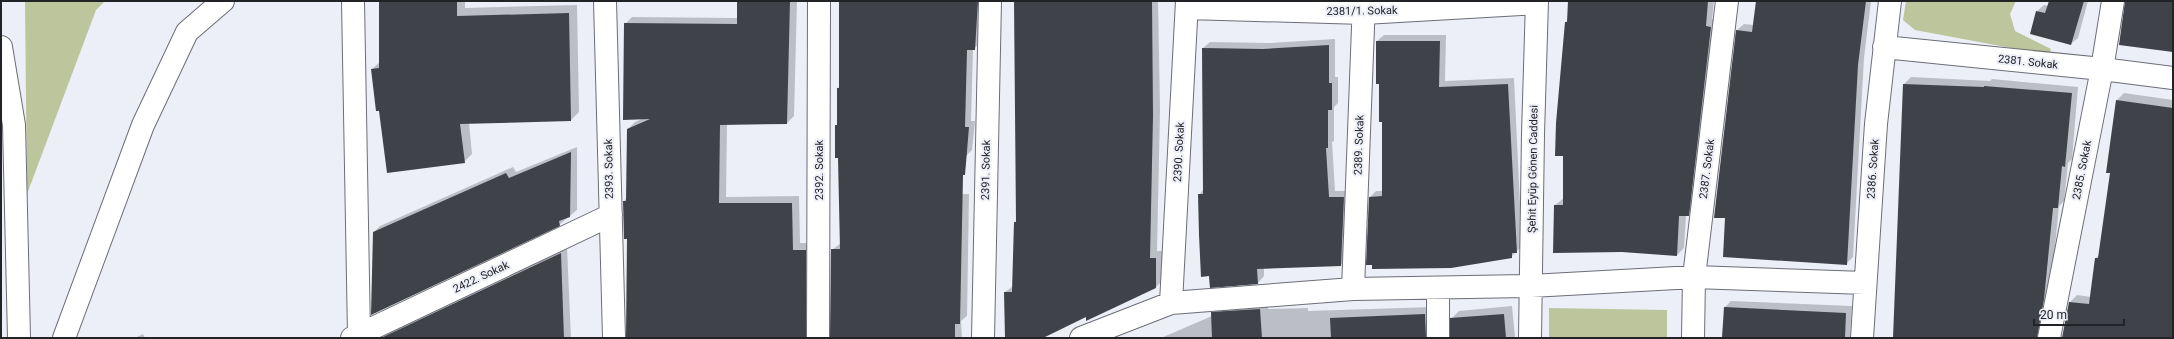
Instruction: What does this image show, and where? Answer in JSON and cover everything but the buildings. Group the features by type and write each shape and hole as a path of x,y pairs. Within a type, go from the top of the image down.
{"street":[{"path":"64,338 144,125 180,46 187,32 224,1"},
{"path":"353,1 355,336"},
{"name":"2393. Sokak","path":"605,1 614,338"},
{"name":"2392. Sokak","path":"818,338 820,1"},
{"name":"2391. Sokak","path":"983,338 990,1"},
{"name":"2387. Sokak","path":"1693,338 1694,278 1727,1"},
{"name":"2386. Sokak","path":"1862,338 1876,124 1890,1"},
{"name":"2385. Sokak","path":"2049,338 2102,69 2113,1"},
{"name":"2381/1. Sokak","path":"1187,5 1364,7 1537,2"},
{"name":"Şehit Eyüp Gönen Caddesi","path":"1530,338 1533,134 1537,2"},
{"name":"2390. Sokak","path":"1171,303 1187,5"},
{"name":"2389. Sokak","path":"1353,289 1364,7"},
{"path":"1,47 7,128 10,309 19,338"},
{"name":"2381. Sokak","path":"1884,47 2102,69 2173,78"},
{"name":"2422. Sokak","path":"355,336 611,215"},
{"path":"1081,338 1171,303 1353,289 1531,286 1694,278 1865,283"},
{"path":"1438,288 1438,338"}],"green space":[{"path":"25,1 105,1 96,10 27,194"},
{"path":"1906,1 2016,1 2010,14 2015,31 2051,49 2049,55 1915,30 1903,20"},
{"path":"1549,308 1667,310 1667,338 1549,338"}]}
